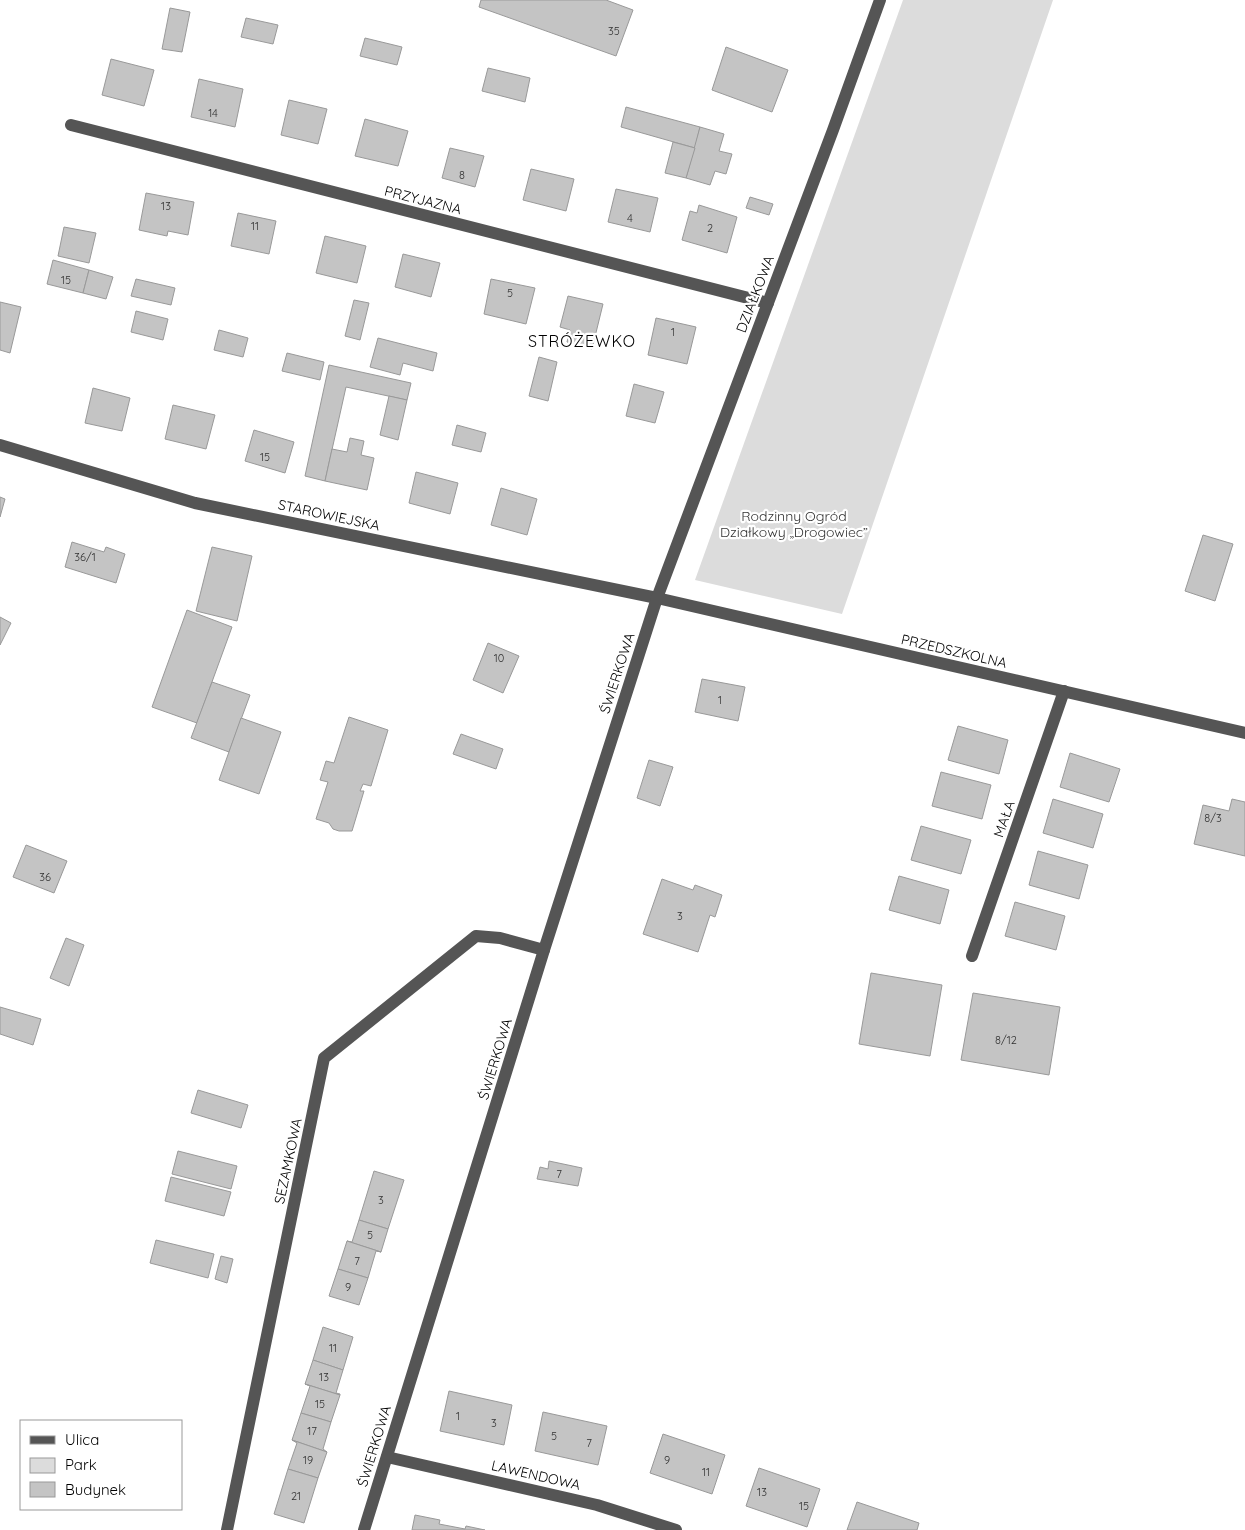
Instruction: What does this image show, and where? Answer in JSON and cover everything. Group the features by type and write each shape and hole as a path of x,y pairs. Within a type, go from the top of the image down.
{"street":[{"name":"DZIAŁKOWA","path":"656,598 880,0"},
{"name":"PRZYJAZNA","path":"71,125 768,303"},
{"name":"STAROWIEJSKA","path":"0,445 195,503 656,598"},
{"name":"PRZEDSZKOLNA","path":"656,598 1245,733"},
{"name":"ŚWIERKOWA","path":"364,1530 544,950 656,598"},
{"name":"MAŁA","path":"972,956 1064,691"},
{"name":"SEZAMKOWA","path":"227,1530 324,1058 476,936 500,938 544,950"},
{"name":"LAWENDOWA","path":"387,1457 598,1505 676,1530"}],"green space":[{"name":"Rodzinny Ogród Działkowy „Drogowiec”","path":"903,0 1053,0 842,614 695,580"}],"building":[{"path":"481,0 606,0 633,10 616,56 479,7"},
{"path":"170,8 190,12 182,52 162,49"},
{"path":"246,18 278,25 273,44 241,37"},
{"path":"365,38 402,47 397,65 360,56"},
{"path":"726,47 788,70 772,112 712,90"},
{"path":"111,59 154,70 144,106 102,95"},
{"path":"488,68 530,78 525,102 482,91"},
{"path":"199,79 243,89 235,127 191,117"},
{"path":"289,100 327,109 318,144 281,135"},
{"path":"626,107 700,127 695,148 621,127"},
{"path":"365,119 408,131 398,166 355,156"},
{"path":"700,127 724,134 719,151 732,154 726,174 715,171 710,185 686,178"},
{"path":"673,142 695,148 686,178 665,173"},
{"path":"450,148 484,156 475,187 442,178"},
{"path":"531,169 574,179 566,211 523,200"},
{"path":"616,189 658,198 650,232 608,222"},
{"path":"146,193 194,202 188,235 168,231 167,236 139,230"},
{"path":"750,197 773,204 769,215 746,208"},
{"path":"699,205 737,217 727,253 682,240 690,211 697,213"},
{"path":"238,213 276,221 269,254 231,246"},
{"path":"64,227 96,233 89,263 58,256"},
{"path":"325,236 366,246 357,283 316,273"},
{"path":"403,254 440,263 431,297 395,287"},
{"path":"53,260 89,270 83,293 47,284"},
{"path":"89,270 113,277 106,299 83,293"},
{"path":"136,279 175,288 171,305 131,296"},
{"path":"491,279 535,288 526,324 484,314"},
{"path":"568,296 603,304 592,349 567,342 570,330 560,327"},
{"path":"354,300 369,303 360,340 345,336"},
{"path":"0,302 21,307 10,353 0,350"},
{"path":"136,311 168,319 163,340 131,332"},
{"path":"656,318 696,327 687,364 648,355"},
{"path":"219,330 248,338 243,357 214,350"},
{"path":"378,338 437,353 433,371 403,363 400,375 370,367"},
{"path":"287,353 324,362 320,380 282,371"},
{"path":"539,357 557,362 548,401 529,396"},
{"path":"329,365 411,383 407,400 346,387 325,481 305,476"},
{"path":"634,384 664,392 655,423 626,416"},
{"path":"93,388 130,398 122,431 85,423"},
{"path":"389,396 407,400 398,440 380,435"},
{"path":"173,405 215,415 206,449 165,439"},
{"path":"457,425 486,433 481,452 452,445"},
{"path":"254,430 294,442 285,473 245,461"},
{"path":"350,438 364,441 361,455 374,458 367,490 325,481 332,449 347,452"},
{"path":"416,472 458,483 450,514 409,503"},
{"path":"501,488 537,499 527,535 491,525"},
{"path":"0,497 5,499 0,517"},
{"path":"1203,535 1233,544 1215,601 1185,591"},
{"path":"72,542 104,552 106,547 125,554 116,583 65,567"},
{"path":"212,547 252,556 237,621 196,611"},
{"path":"187,610 232,627 197,723 152,707"},
{"path":"0,617 11,623 0,645"},
{"path":"488,643 519,656 503,693 473,680"},
{"path":"702,679 745,687 738,721 695,712"},
{"path":"212,682 250,695 229,752 191,738"},
{"path":"349,717 388,730 371,786 363,784 360,791 364,791 352,831 339,831 333,829 329,823 316,819 328,782 320,780 326,761 334,763"},
{"path":"241,718 281,732 259,794 219,780"},
{"path":"958,726 1008,740 999,774 948,760"},
{"path":"461,734 503,749 496,769 453,754"},
{"path":"1070,753 1120,769 1109,802 1060,787"},
{"path":"649,760 673,767 660,806 637,798"},
{"path":"941,772 991,785 982,819 932,806"},
{"path":"1053,799 1103,814 1093,848 1043,833"},
{"path":"1232,799 1245,802 1245,856 1194,844 1203,805 1229,811"},
{"path":"921,826 971,840 961,874 911,860"},
{"path":"26,845 67,861 54,893 13,877"},
{"path":"1038,851 1088,865 1079,899 1029,885"},
{"path":"899,876 949,890 940,924 889,910"},
{"path":"662,879 693,890 695,885 722,895 715,917 710,915 698,952 643,934"},
{"path":"1015,902 1065,916 1056,950 1005,936"},
{"path":"66,938 84,945 69,986 50,978"},
{"path":"871,973 942,985 930,1056 859,1044"},
{"path":"973,993 1060,1007 1049,1075 961,1060"},
{"path":"0,1007 41,1019 33,1045 0,1034"},
{"path":"198,1090 248,1105 241,1128 191,1113"},
{"path":"178,1151 237,1166 231,1189 172,1174"},
{"path":"549,1161 582,1168 578,1186 537,1179 540,1167 548,1169"},
{"path":"374,1171 404,1180 388,1229 359,1220"},
{"path":"171,1177 231,1192 224,1216 165,1201"},
{"path":"359,1220 388,1229 381,1252 347,1241 352,1242"},
{"path":"156,1240 214,1254 208,1278 150,1263"},
{"path":"347,1241 381,1252 376,1251 368,1278 338,1269"},
{"path":"221,1256 233,1259 227,1283 215,1279"},
{"path":"338,1269 368,1278 359,1305 329,1296"},
{"path":"323,1327 353,1337 343,1370 313,1360"},
{"path":"313,1360 343,1370 336,1393 340,1395 305,1384"},
{"path":"305,1384 340,1395 331,1422 301,1413 310,1386"},
{"path":"449,1391 512,1405 504,1445 440,1431"},
{"path":"543,1412 607,1426 598,1465 535,1451"},
{"path":"301,1413 331,1422 323,1449 327,1452 292,1440"},
{"path":"663,1434 725,1455 712,1494 650,1473"},
{"path":"292,1440 327,1452 318,1478 288,1469 297,1443"},
{"path":"759,1468 820,1489 807,1527 746,1506"},
{"path":"288,1469 318,1478 304,1523 274,1514"},
{"path":"857,1502 919,1523 917,1530 847,1530"},
{"path":"415,1515 440,1520 439,1524 465,1529 466,1526 485,1530 412,1530"}],"district":[{"name":"STRÓŻEWKO","path":"582,341"}]}
